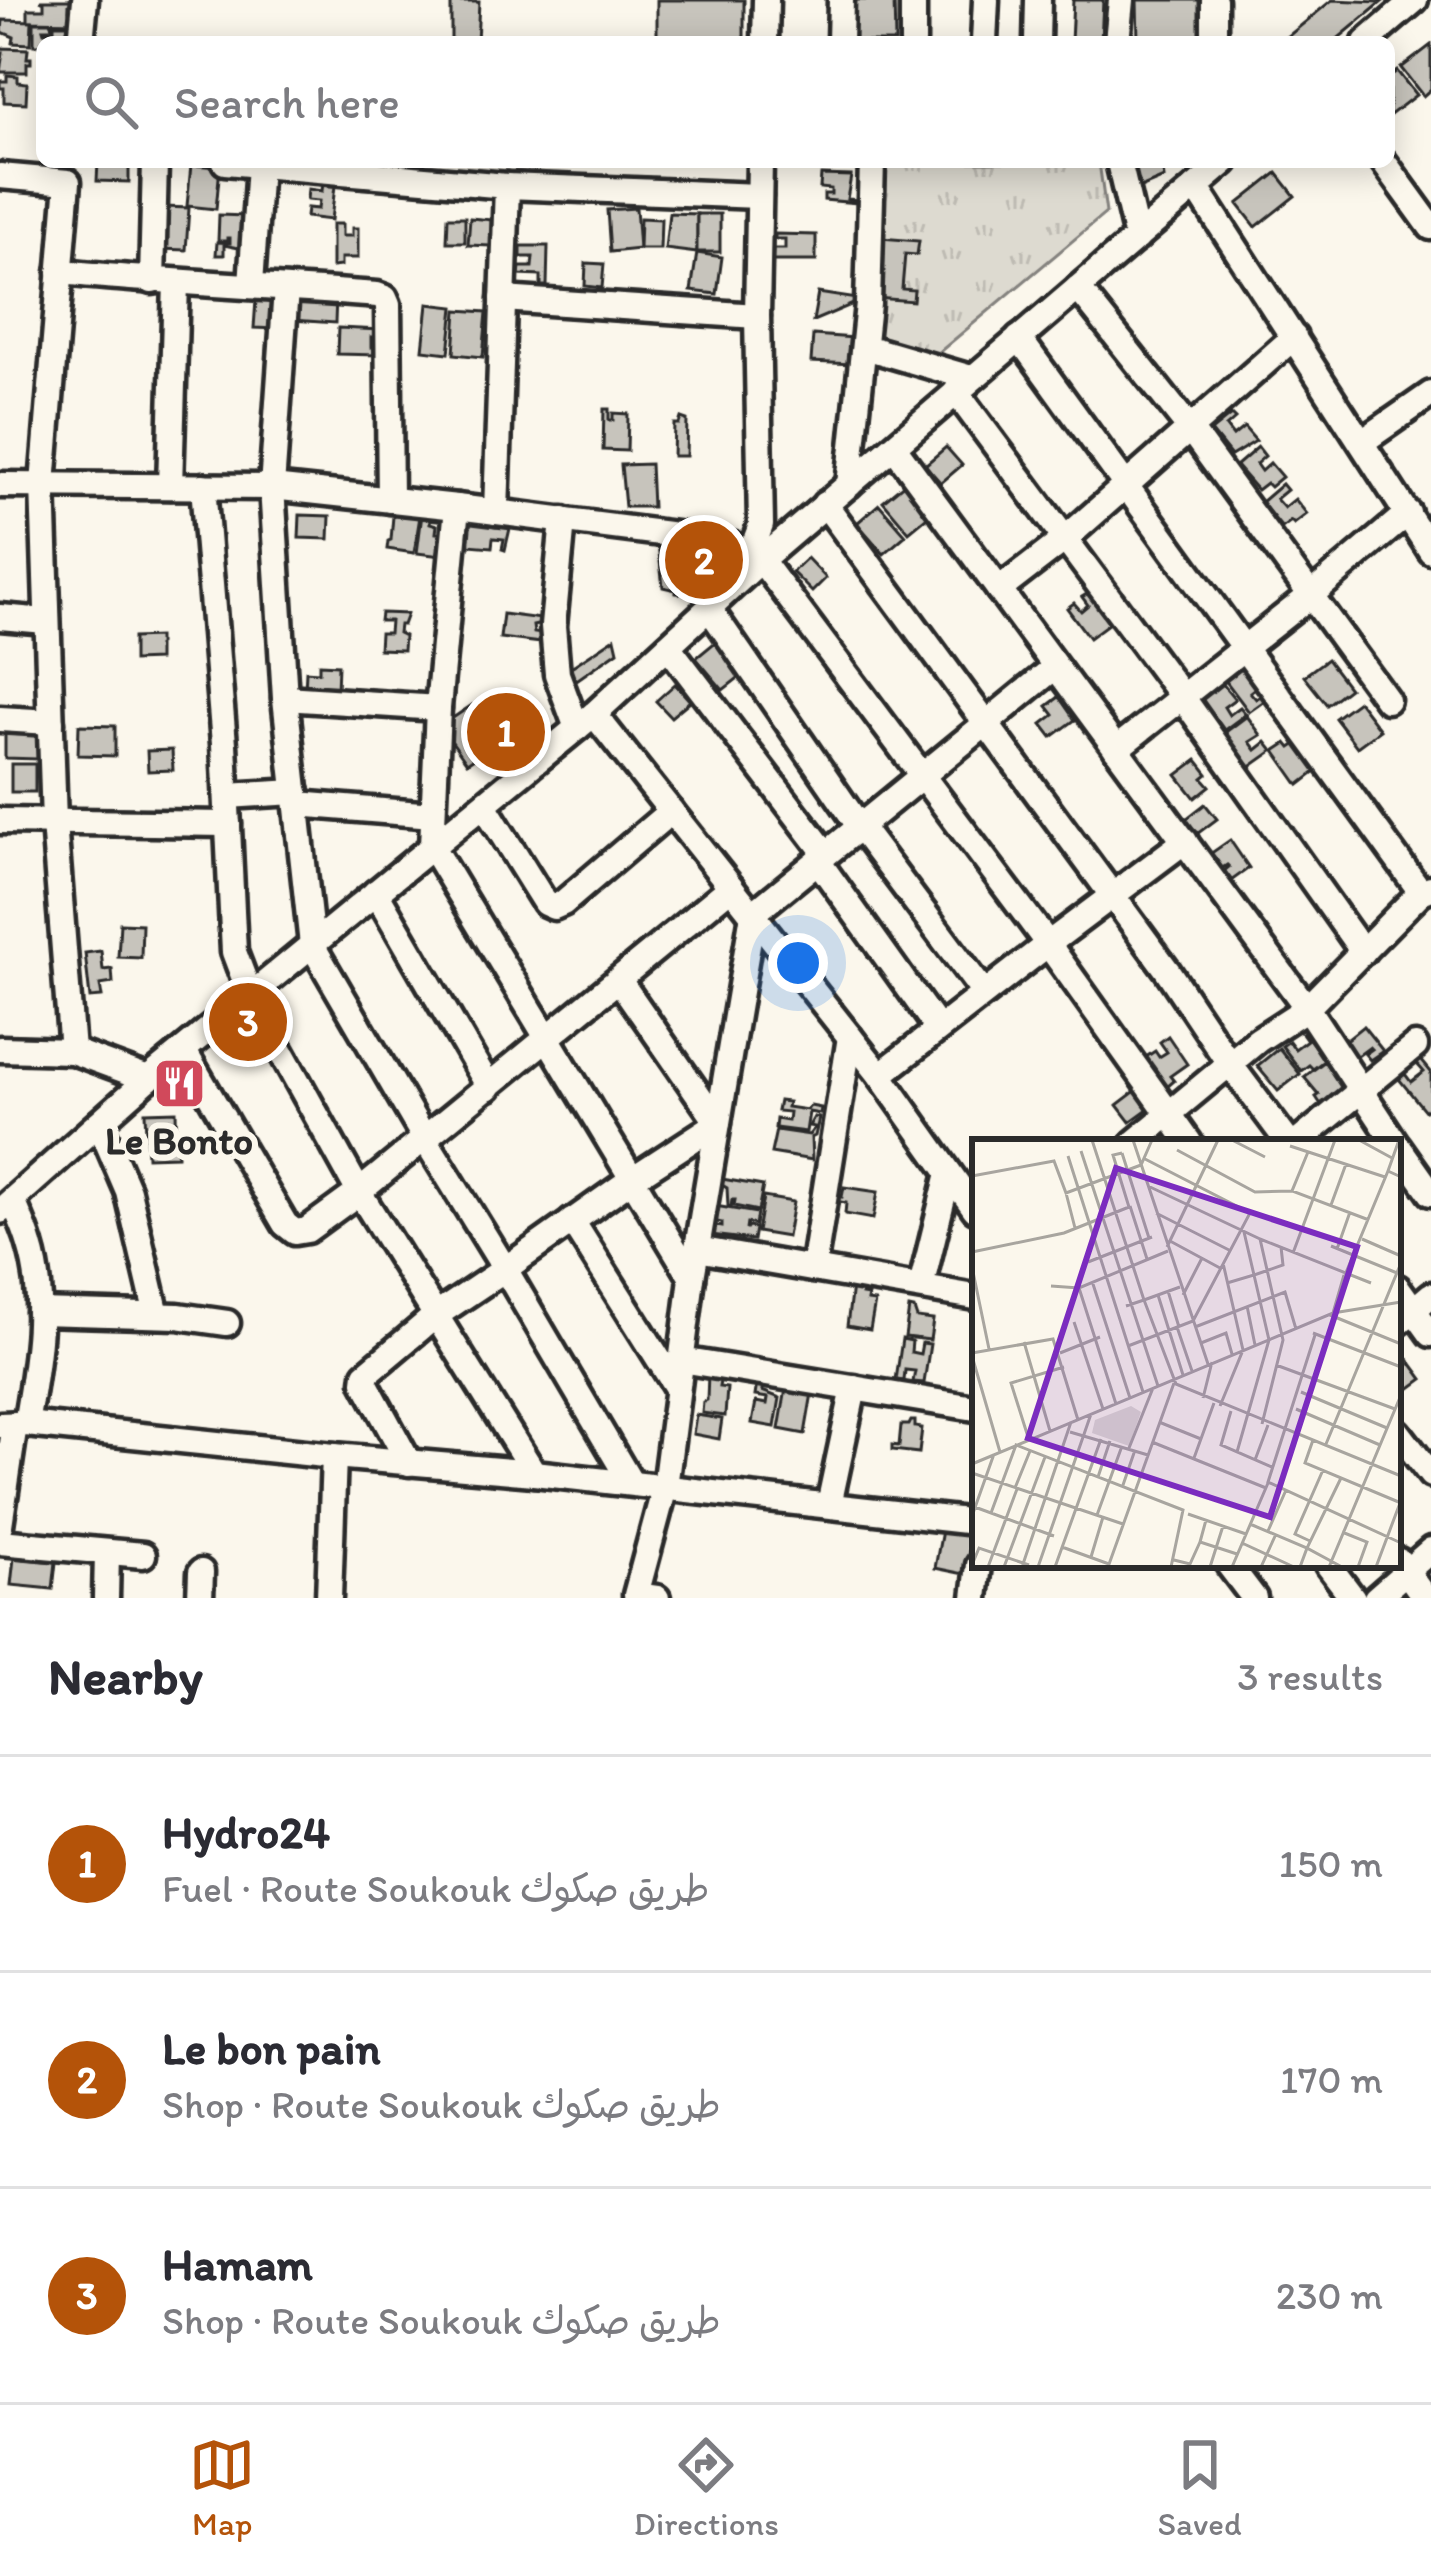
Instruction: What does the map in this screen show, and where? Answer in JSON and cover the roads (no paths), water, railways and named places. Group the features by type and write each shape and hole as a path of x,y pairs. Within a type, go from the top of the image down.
{"street":[{"path":"82,36 85,0"},
{"path":"765,36 766,0"},
{"path":"840,36 841,0"},
{"path":"913,0 913,36"},
{"path":"984,36 986,0"},
{"path":"1037,36 1038,0"},
{"path":"1118,36 1121,0"},
{"path":"1214,0 1214,36"},
{"path":"1373,36 1414,0"},
{"path":"155,168 170,486"},
{"path":"251,285 259,168"},
{"path":"294,168 507,186 759,196"},
{"path":"753,556 760,525 760,168"},
{"path":"849,484 865,347 872,168"},
{"path":"1120,168 1137,238"},
{"path":"0,1525 13,1424 36,1368 39,1312 34,1258 10,1196 586,721 709,608 753,556 826,505 1218,168"},
{"path":"1388,168 1431,227"},
{"path":"0,176 69,172 43,484 54,823 72,1051"},
{"path":"496,512 507,186"},
{"path":"1196,187 1431,551"},
{"path":"61,272 385,298 390,500"},
{"path":"1078,288 1190,429 1387,700"},
{"path":"286,289 272,488 285,698 312,944 631,1483"},
{"path":"503,299 758,316"},
{"path":"1019,338 1426,890 1307,1008 1229,1063 1139,1139"},
{"path":"999,590 1065,539 1294,338"},
{"path":"865,347 963,385 1065,539 1363,952"},
{"path":"1362,442 1431,394"},
{"path":"894,447 1307,1008 1393,1139"},
{"path":"0,485 272,488 692,537 753,556 1048,944 1187,1139"},
{"path":"203,486 234,952 250,997 359,1192 534,1473"},
{"path":"826,505 1286,1139"},
{"path":"457,507 437,708 432,847 692,1278"},
{"path":"1116,749 1408,513"},
{"path":"563,520 553,626 557,674 586,721 671,811 850,1036 972,1205"},
{"path":"709,608 859,826 984,993"},
{"path":"0,617 46,621"},
{"path":"668,646 822,857 938,1030"},
{"path":"657,1598 636,1595 665,1487 692,1278 753,914 1055,667"},
{"path":"285,698 437,708"},
{"path":"0,719 51,722"},
{"path":"227,796 296,798 433,815"},
{"path":"484,805 545,903 554,907 671,811"},
{"path":"0,821 228,824"},
{"path":"880,1075 1185,841"},
{"path":"184,1051 285,1224 295,1232 307,1230 548,1040 731,887"},
{"path":"376,892 489,1087"},
{"path":"619,980 718,1123"},
{"path":"813,1269 850,1036"},
{"path":"1302,1139 1415,1046"},
{"path":"0,1049 72,1051 148,1079"},
{"path":"99,1123 128,1191 157,1315"},
{"path":"409,1462 365,1382 366,1374 435,1316 718,1123"},
{"path":"1401,1151 1431,1193"},
{"path":"921,1287 949,1173"},
{"path":"572,1221 677,1388"},
{"path":"697,1249 972,1296"},
{"path":"1414,1310 1431,1334"},
{"path":"39,1312 157,1315 226,1323"},
{"path":"681,1360 972,1408"},
{"path":"829,1505 854,1388"},
{"path":"13,1424 534,1473 972,1522"},
{"path":"1401,1436 1431,1475"},
{"path":"329,1598 334,1456"},
{"path":"0,1542 143,1556"},
{"path":"1425,1598 1402,1565 1431,1550"},
{"path":"106,1598 107,1553"},
{"path":"975,1598 979,1568"},
{"path":"1231,1568 1254,1598"},
{"path":"1330,1568 1353,1598"},
{"path":"1376,1598 1400,1568"}],"place":[{"name":"Le bon pain","path":"704,560"},
{"name":"Hydro24","path":"506,732"},
{"name":"Hamam","path":"248,1022"},
{"name":"Le Bonto","path":"179,1083"}]}
